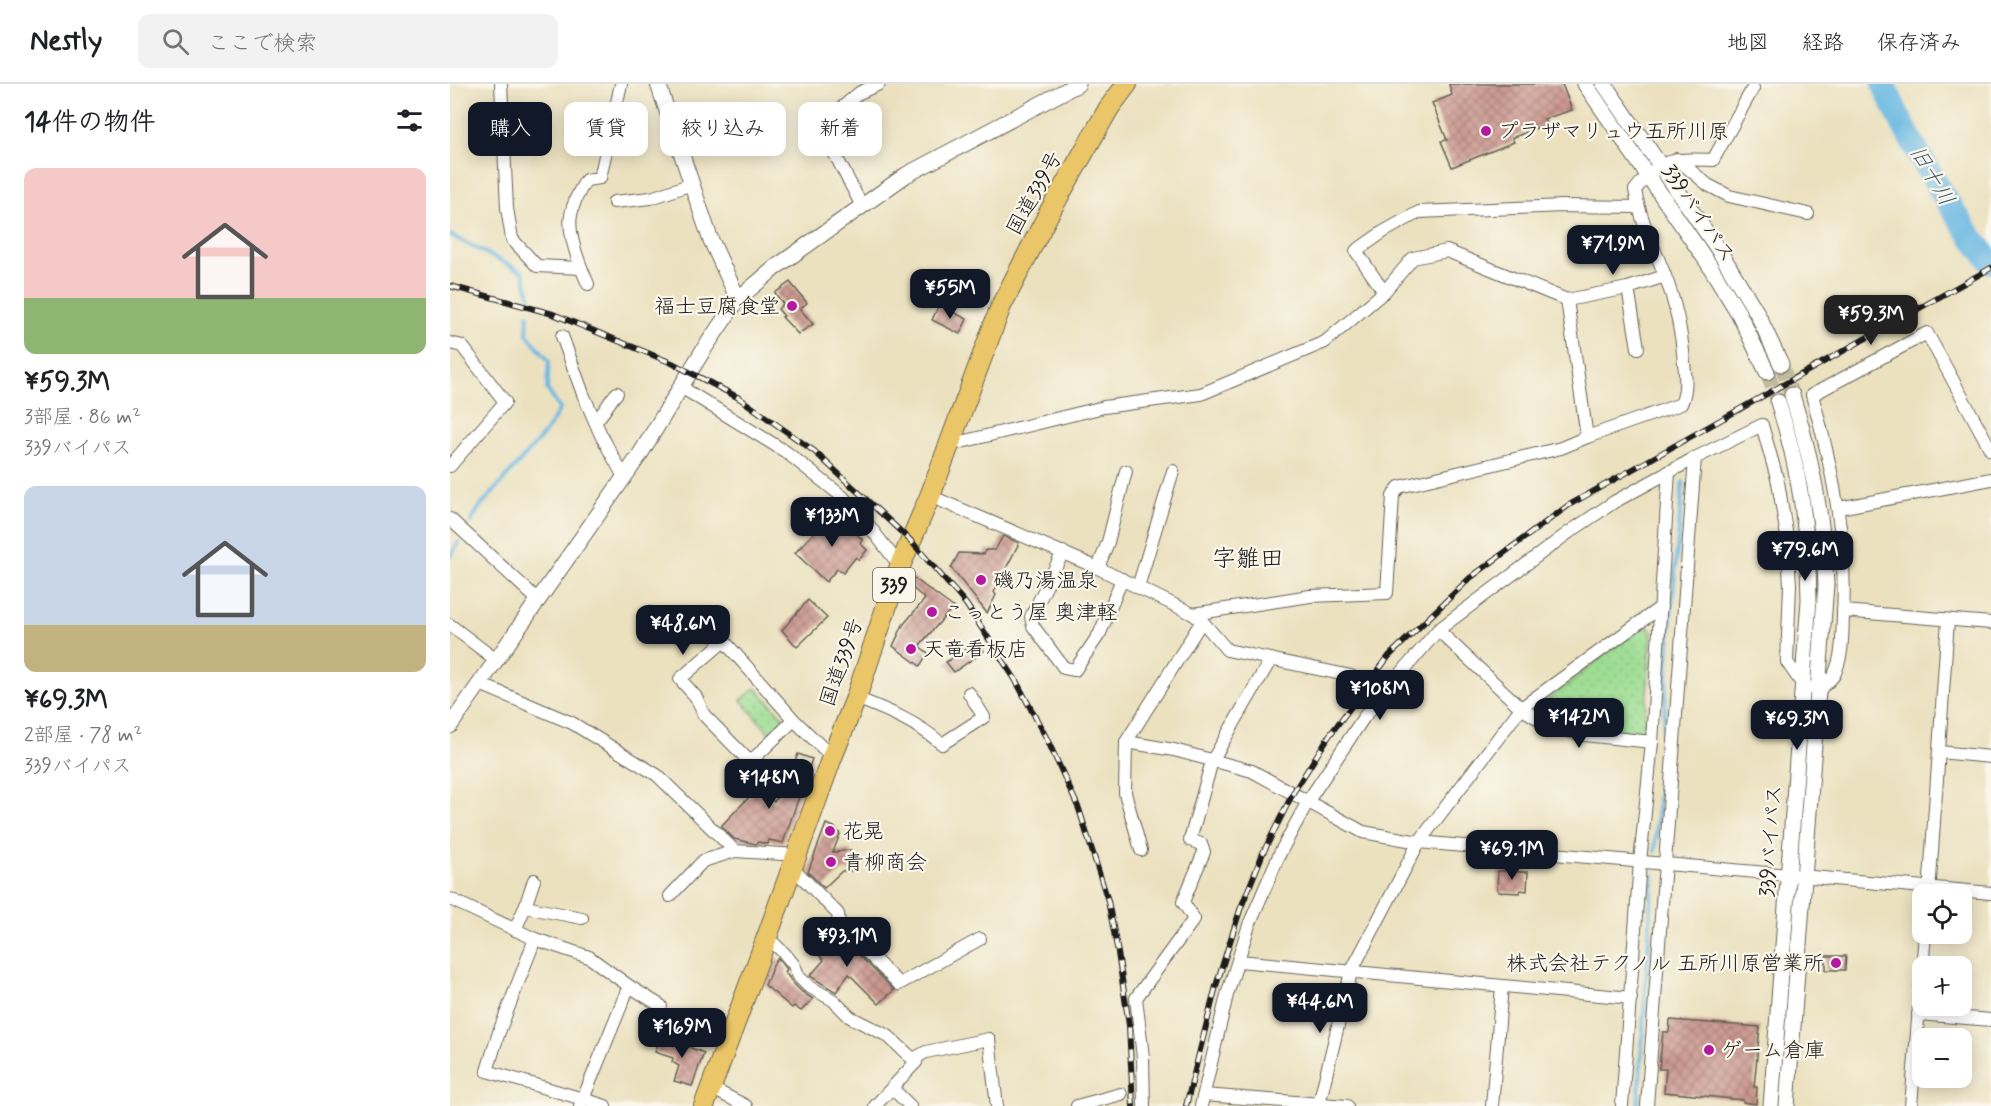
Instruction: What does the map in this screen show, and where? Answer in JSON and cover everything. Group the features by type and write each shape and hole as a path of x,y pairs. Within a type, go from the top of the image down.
{"highway":[{"name":"国道339号","path":"707,1097 832,757 856,698 900,566 930,496 1001,306 1049,213 1109,108 1127,84"}],"street":[{"path":"501,84 507,208 512,239 537,266 580,268"},
{"path":"588,284 580,268 570,217 577,194 586,180 600,178 621,84"},
{"path":"658,84 710,238 738,299"},
{"path":"862,206 820,126 859,93 879,84"},
{"path":"450,726 624,477 738,299 776,267 906,175 1078,84"},
{"name":"339バイパス","path":"1585,84 1654,170 1724,290 1767,372"},
{"path":"1604,84 1654,170 1720,252 1739,283 1781,364"},
{"path":"1141,850 1125,793 1126,742 1197,617 1310,596 1387,593 1393,496 1399,487 1561,448 1587,436 1681,404 1685,395 1683,348 1675,308 1638,207 1635,190 1654,170 1677,159 1713,160 1753,88"},
{"path":"1677,159 1708,185 1729,196 1808,214"},
{"path":"614,202 651,198 692,184"},
{"path":"1384,292 1356,251 1383,231 1419,212 1563,206 1638,207"},
{"path":"949,445 1104,407 1201,394 1325,342 1384,292 1413,258 1447,250 1568,300 1628,288 1665,276"},
{"path":"1628,288 1638,348"},
{"path":"1568,300 1587,436"},
{"path":"1787,1106 1818,691 1832,678 1840,658 1843,611 1844,560 1839,508 1828,451 1812,395 1927,333 1991,450"},
{"path":"562,336 583,394 624,477"},
{"path":"450,343 462,346 506,402 450,466"},
{"path":"681,387 786,452 843,497 866,522 900,566"},
{"path":"595,421 604,414 610,399 617,393"},
{"name":"339バイパス","path":"1771,1106 1809,600 1805,520 1785,399 1808,450 1822,528 1826,584 1818,691"},
{"path":"1347,1106 1202,1100 1227,995 1249,925 1269,877 1308,801 1364,717 1438,630 1568,533 1614,502 1762,425 1778,482 1787,537 1790,585 1787,662 1803,685 1818,691"},
{"path":"1647,1106 1695,458"},
{"path":"1098,568 1108,542 1126,471"},
{"path":"1138,587 1173,471"},
{"path":"1622,1106 1640,862 1652,742 1670,471"},
{"path":"1839,508 1991,479"},
{"path":"930,496 1063,552 1197,617 1227,650 1351,676"},
{"path":"450,519 537,599"},
{"path":"1063,552 1031,617 1033,626 1064,668 1075,670 1100,633 1122,579"},
{"path":"1319,1104 1351,972 1419,842 1521,708 1661,607"},
{"path":"1843,611 1991,623"},
{"path":"649,613 678,634 703,619 794,720 832,757"},
{"path":"1930,884 1948,620"},
{"path":"450,625 495,660"},
{"path":"1438,630 1521,708 1551,727 1585,735 1652,742"},
{"path":"724,641 680,679 696,697 704,715 750,762 794,720"},
{"path":"1144,1106 1143,1057 1136,998 1194,919 1183,902 1204,852 1201,844 1190,840 1212,761 1271,659"},
{"path":"480,684 572,723 657,775 735,851"},
{"path":"856,698 901,716 923,728 942,744 984,717 969,693"},
{"path":"1126,742 1174,750 1252,771 1364,832 1419,842 1789,875 1912,889"},
{"path":"1939,752 1991,757"},
{"path":"670,896 703,861 735,851 794,861 838,914 839,924 898,984 980,939"},
{"path":"515,930 534,880"},
{"path":"1972,892 1991,893"},
{"path":"450,899 535,939 589,957 629,987 661,1006"},
{"path":"525,907 582,918"},
{"path":"767,937 784,953 794,965 799,977 808,986 833,1000 850,1017 888,1036 916,1062"},
{"path":"535,939 487,1071 581,1102 605,1106"},
{"path":"1239,961 1631,998"},
{"path":"1492,1106 1502,986"},
{"path":"581,1102 629,987"},
{"path":"1911,1106 1918,1016"},
{"path":"1942,1016 1991,1020"},
{"path":"875,1106 916,1062 917,1057 926,1052 988,1039 997,1106"},
{"path":"892,1088 910,1106"},
{"path":"1077,1106 1121,1094"},
{"path":"707,1097 746,1106"}],"green space":[{"path":"1643,625 1652,630 1644,730 1641,732 1612,731 1586,728 1561,722 1535,710"},
{"path":"756,688 783,717 783,723 771,735 741,700"}],"building":[{"name":"プラザマリュウ五所川原","path":"1449,84 1562,84 1572,110 1544,119 1546,124 1512,138 1514,142 1452,167 1441,141 1447,140 1432,103 1452,95"},
{"name":"福士豆腐食堂","path":"790,282 807,303 800,309 813,324 798,334 782,317 784,316 778,309 783,304 775,293"},
{"path":"939,305 967,319 960,334 932,320"},
{"path":"833,512 863,540 860,543 867,550 859,560 856,557 843,573 837,569 826,582 795,553"},
{"name":"磯乃湯温泉","path":"1003,536 1019,543 994,592 996,595 987,613 951,568 959,553 984,554 986,550 995,550"},
{"path":"911,576 953,607 919,646 928,653 920,666 893,646 903,625 925,599 907,583"},
{"path":"808,600 827,618 797,647 782,630"},
{"path":"978,641 984,651 954,672 946,662"},
{"path":"798,754 812,759 783,843 769,840 768,844 758,842 756,844 734,839 721,826 758,788 774,802 788,780"},
{"name":"青柳商会","path":"826,824 834,827 840,834 833,852 851,850 851,871 842,871 824,888 808,872"},
{"path":"1505,868 1518,868 1518,872 1528,872 1527,891 1499,892 1497,889 1498,871 1504,871"},
{"path":"834,930 894,990 879,1004 849,974 836,992 810,976 824,960 813,949"},
{"name":"株式会社テクノル 五所川原営業所","path":"1826,956 1846,956 1845,970 1826,970"},
{"path":"778,958 787,969 785,972 793,983 813,999 801,1011 794,1006 792,1008 765,985"},
{"name":"ゲーム倉庫","path":"1670,1020 1760,1027 1754,1087 1757,1087 1756,1104 1743,1102 1743,1100 1664,1092 1666,1069 1659,1069 1663,1032 1669,1032"},
{"path":"661,1036 704,1053 692,1086 674,1081 679,1066 672,1062 673,1058 655,1052"}],"waterway":[{"name":"旧十川","path":"1883,84 1932,176 1960,220 1991,262"},
{"path":"450,235 523,272 530,296"},
{"path":"471,522 479,508 545,433 560,409 547,389 549,361 527,334 528,315"},
{"path":"1655,851 1683,482"},
{"path":"450,557 459,542"},
{"path":"1638,1106 1653,875"}],"tunnel":[{"path":"1781,364 1792,395"},
{"path":"1767,372 1778,402"}],"railway":[{"path":"1186,1106 1216,986 1240,910 1263,853 1293,793 1329,736 1389,656 1470,578 1569,505 1991,268"},
{"path":"450,286 553,314 672,363 739,398 814,451 911,541 966,604 1015,679 1047,739 1079,809 1108,901 1118,953 1129,1025 1133,1106"}],"place":[{"name":"プラザマリュウ五所川原","path":"1486,131"},
{"name":"福士豆腐食堂","path":"792,306"},
{"name":"磯乃湯温泉","path":"981,580"},
{"name":"こっとう屋 奥津軽","path":"932,612"},
{"name":"天竜看板店","path":"911,649"},
{"name":"花晃","path":"830,831"},
{"name":"青柳商会","path":"831,862"},
{"name":"株式会社テクノル 五所川原営業所","path":"1836,963"},
{"name":"ゲーム倉庫","path":"1709,1050"}],"district":[{"name":"字雛田","path":"1248,558"}]}
